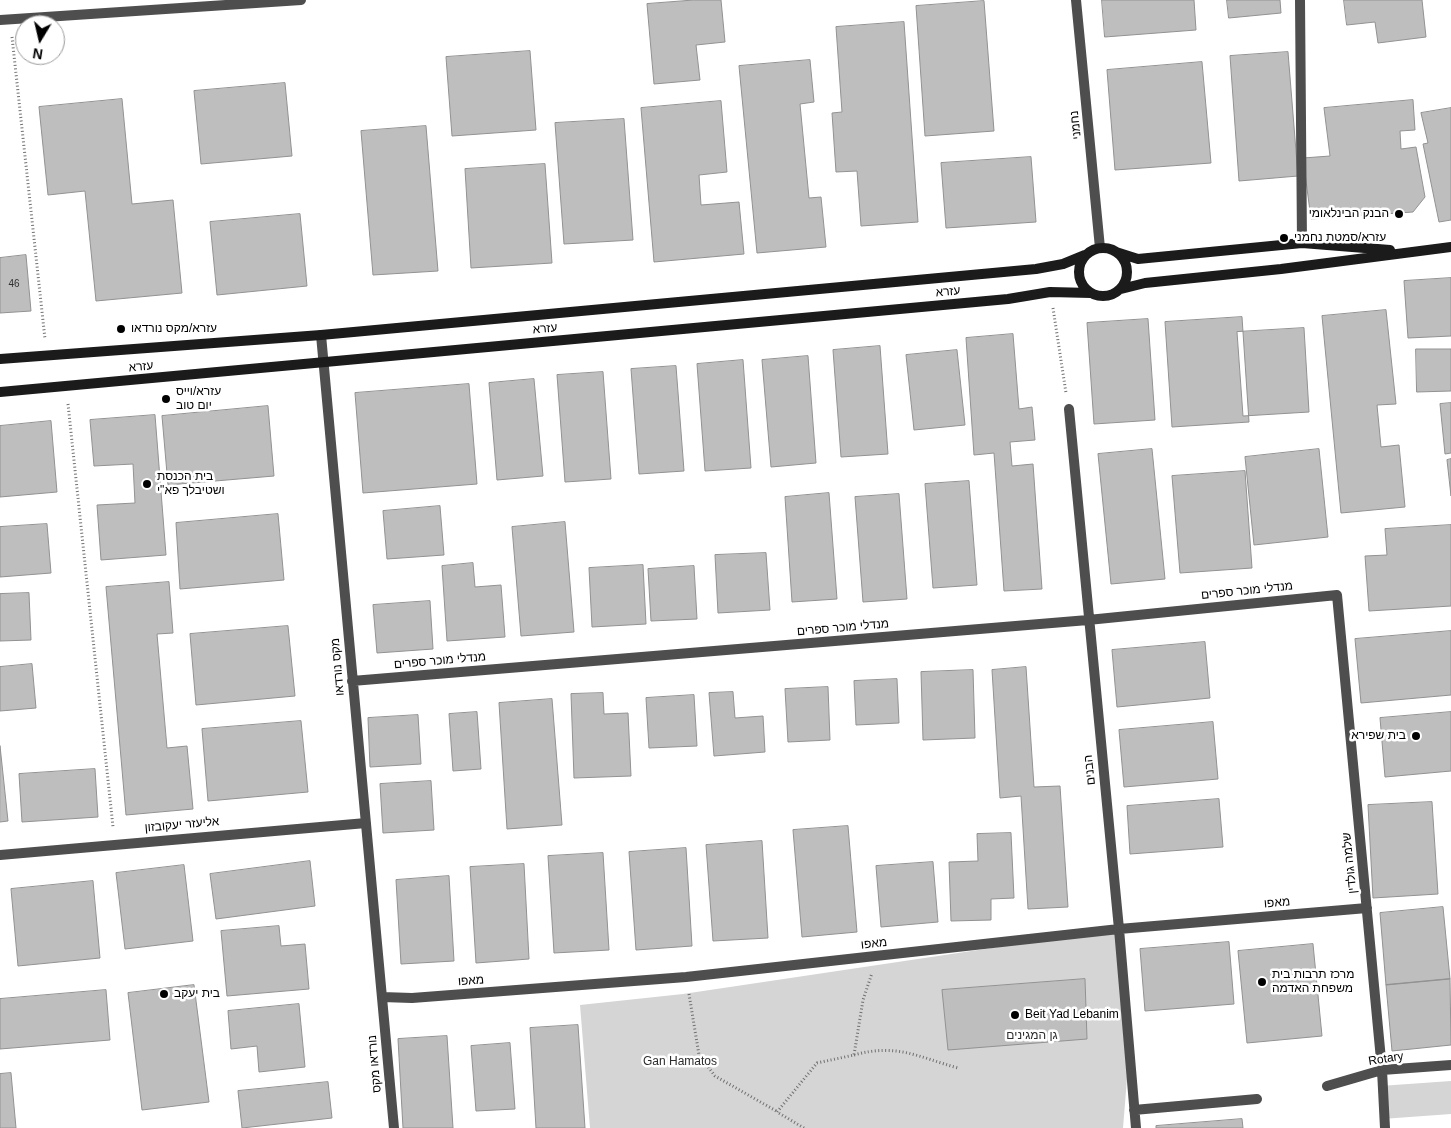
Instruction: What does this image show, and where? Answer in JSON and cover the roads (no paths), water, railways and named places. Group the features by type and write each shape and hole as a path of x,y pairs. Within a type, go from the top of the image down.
{"street":[{"path":"5,20 301,0"},
{"name":"נחמני","path":"1076,0 1100,248"},
{"path":"1300,0 1302,243"},
{"path":"1408,251 1302,243 1138,259 1100,248 1085,255 1078,271 1080,281 1091,293 1105,296 1144,283 1281,270 1408,251 1451,247"},
{"path":"1116,252 1125,260 1128,268 1125,282 1120,290"},
{"name":"עזרא","path":"0,359 321,335 1036,269 1063,264 1085,255"},
{"name":"עזרא","path":"0,392 1008,299 1050,292 1091,293"},
{"name":"מקס נורדאו","path":"321,335 382,998"},
{"name":"הבנים","path":"1068,409 1119,929 1136,1128"},
{"name":"מנדלי מוכר ספרים","path":"352,681 1088,620 1336,595"},
{"name":"שלמה גולדין","path":"1336,595 1382,1070 1385,1128"},
{"name":"אליעזר יעקובזון","path":"0,855 114,843 366,823"},
{"name":"מאפו","path":"382,998 412,998 686,977 1119,929 1367,908"},
{"name":"נורדאו מקס","path":"382,998 394,1128"},
{"name":"Rotary","path":"1327,1086 1382,1070 1451,1065"},
{"path":"1134,1110 1257,1100"}],"place":[{"name":"הבנק הבינלאומי","path":"1399,214"},
{"name":"עזרא/סמטת נחמני","path":"1284,238"},
{"name":"עזרא/מקס נורדאו","path":"121,329"},
{"name":"עזרא/וייס יום טוב","path":"166,399"},
{"name":"בית הכנסת ושטיבלך פא\"י","path":"147,484"},
{"name":"בית שפירא","path":"1416,736"},
{"name":"מרכז תרבות בית משפחת האדמה","path":"1262,982"},
{"name":"בית יעקב","path":"164,994"},
{"name":"Beit Yad Lebanim","path":"1015,1015"}],"park label":[{"name":"גן המגינים","path":"1032,1036"},
{"name":"Gan Hamatos","path":"680,1062"}]}
